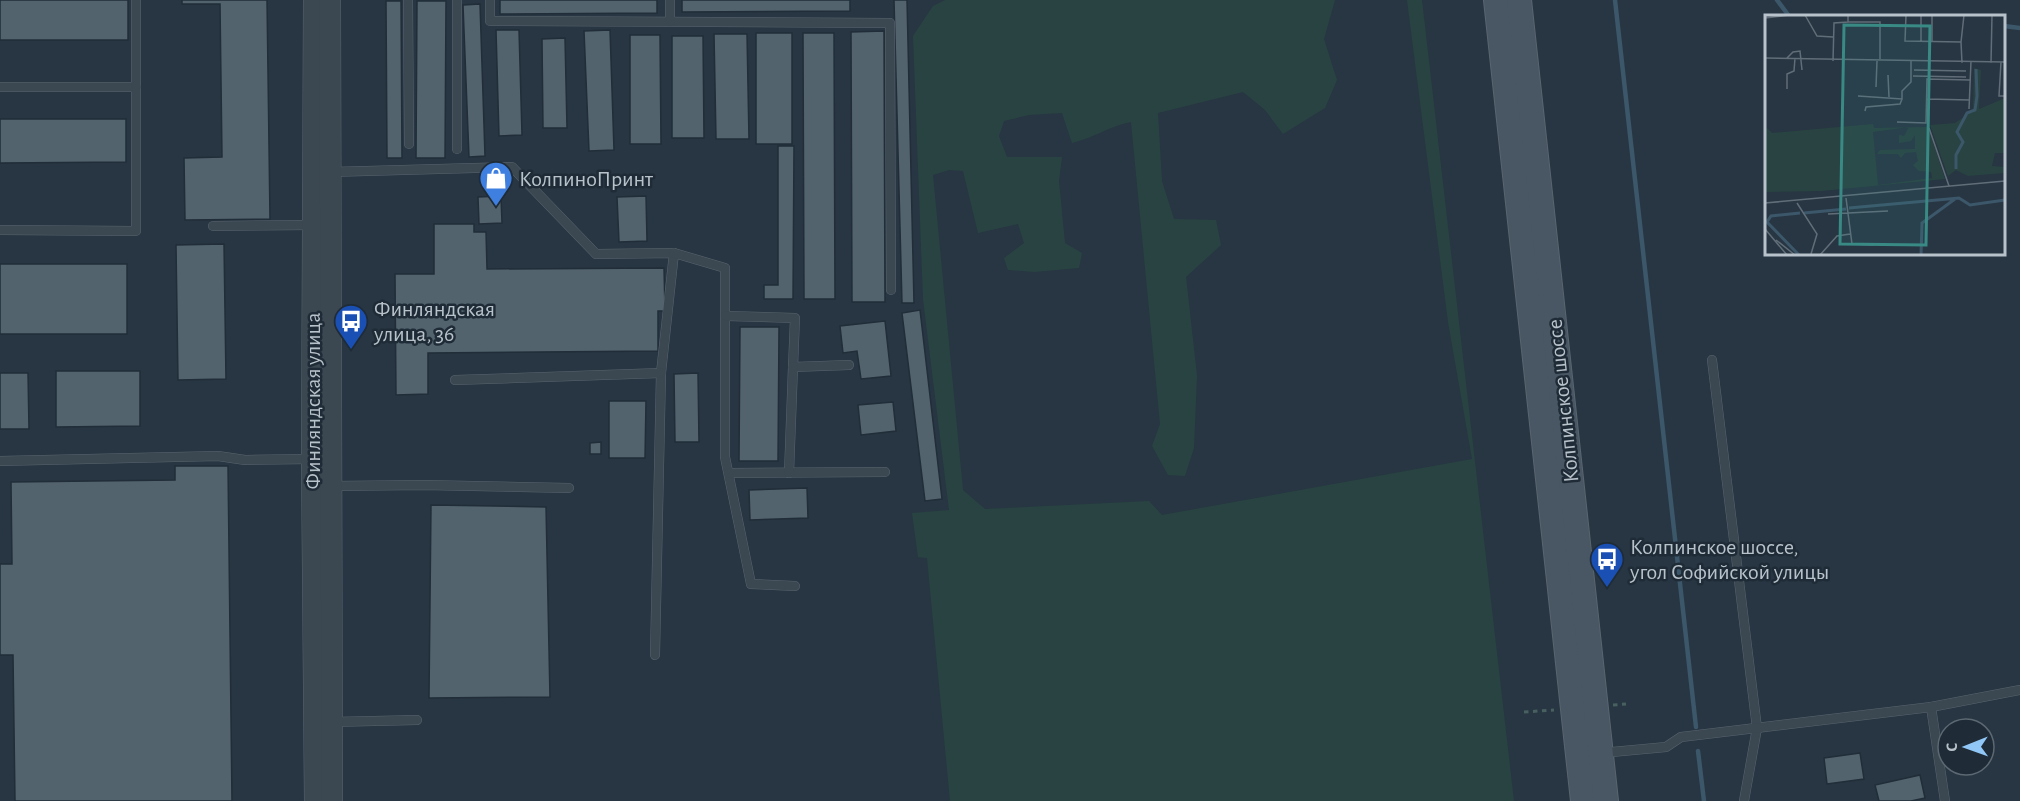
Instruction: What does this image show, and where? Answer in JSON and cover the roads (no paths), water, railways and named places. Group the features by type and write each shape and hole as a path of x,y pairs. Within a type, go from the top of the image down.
{"main road":[{"name":"Колпинское шоссе","path":"1496,0 1583,801"},
{"name":"Колпинское шоссе","path":"1519,0 1606,801"}],"street":[{"name":"Финляндская улица","path":"314,0 322,172 331,486 322,722 315,801"},
{"name":"Финляндская улица","path":"322,172 330,0"},
{"name":"Финляндская улица","path":"322,225 312,459 322,722 332,801"}],"lane":[{"path":"0,230 136,231 136,0"},
{"path":"408,0 409,144"},
{"path":"457,0 457,149"},
{"path":"490,0 490,21 890,23 891,290"},
{"path":"670,0 670,21"},
{"path":"0,87 136,87"},
{"path":"322,172 513,168 596,254 674,253 726,268 725,457 751,584 795,586"},
{"path":"213,226 322,225"},
{"path":"655,655 661,374 674,253"},
{"path":"726,316 795,318 789,473"},
{"path":"1712,360 1757,728 1744,801"},
{"path":"794,367 849,365"},
{"path":"455,380 661,374"},
{"path":"0,461 218,456 245,460 312,459"},
{"path":"729,473 885,472"},
{"path":"331,486 569,488"},
{"path":"1601,753 1666,747 1681,737 1931,707 2020,690"},
{"path":"1931,707 1945,801"},
{"path":"322,722 417,720"}],"waterway":[{"path":"1615,0 1696,727"},
{"path":"1777,0 1788,15"},
{"path":"2005,26 2020,28"},
{"path":"1698,751 1704,801"}],"place":[{"name":"КолпиноПринт","path":"496,207"},
{"name":"Финляндская улица, 36","path":"351,350"},
{"name":"Колпинское шоссе, угол Софийской улицы","path":"1607,588"}]}
